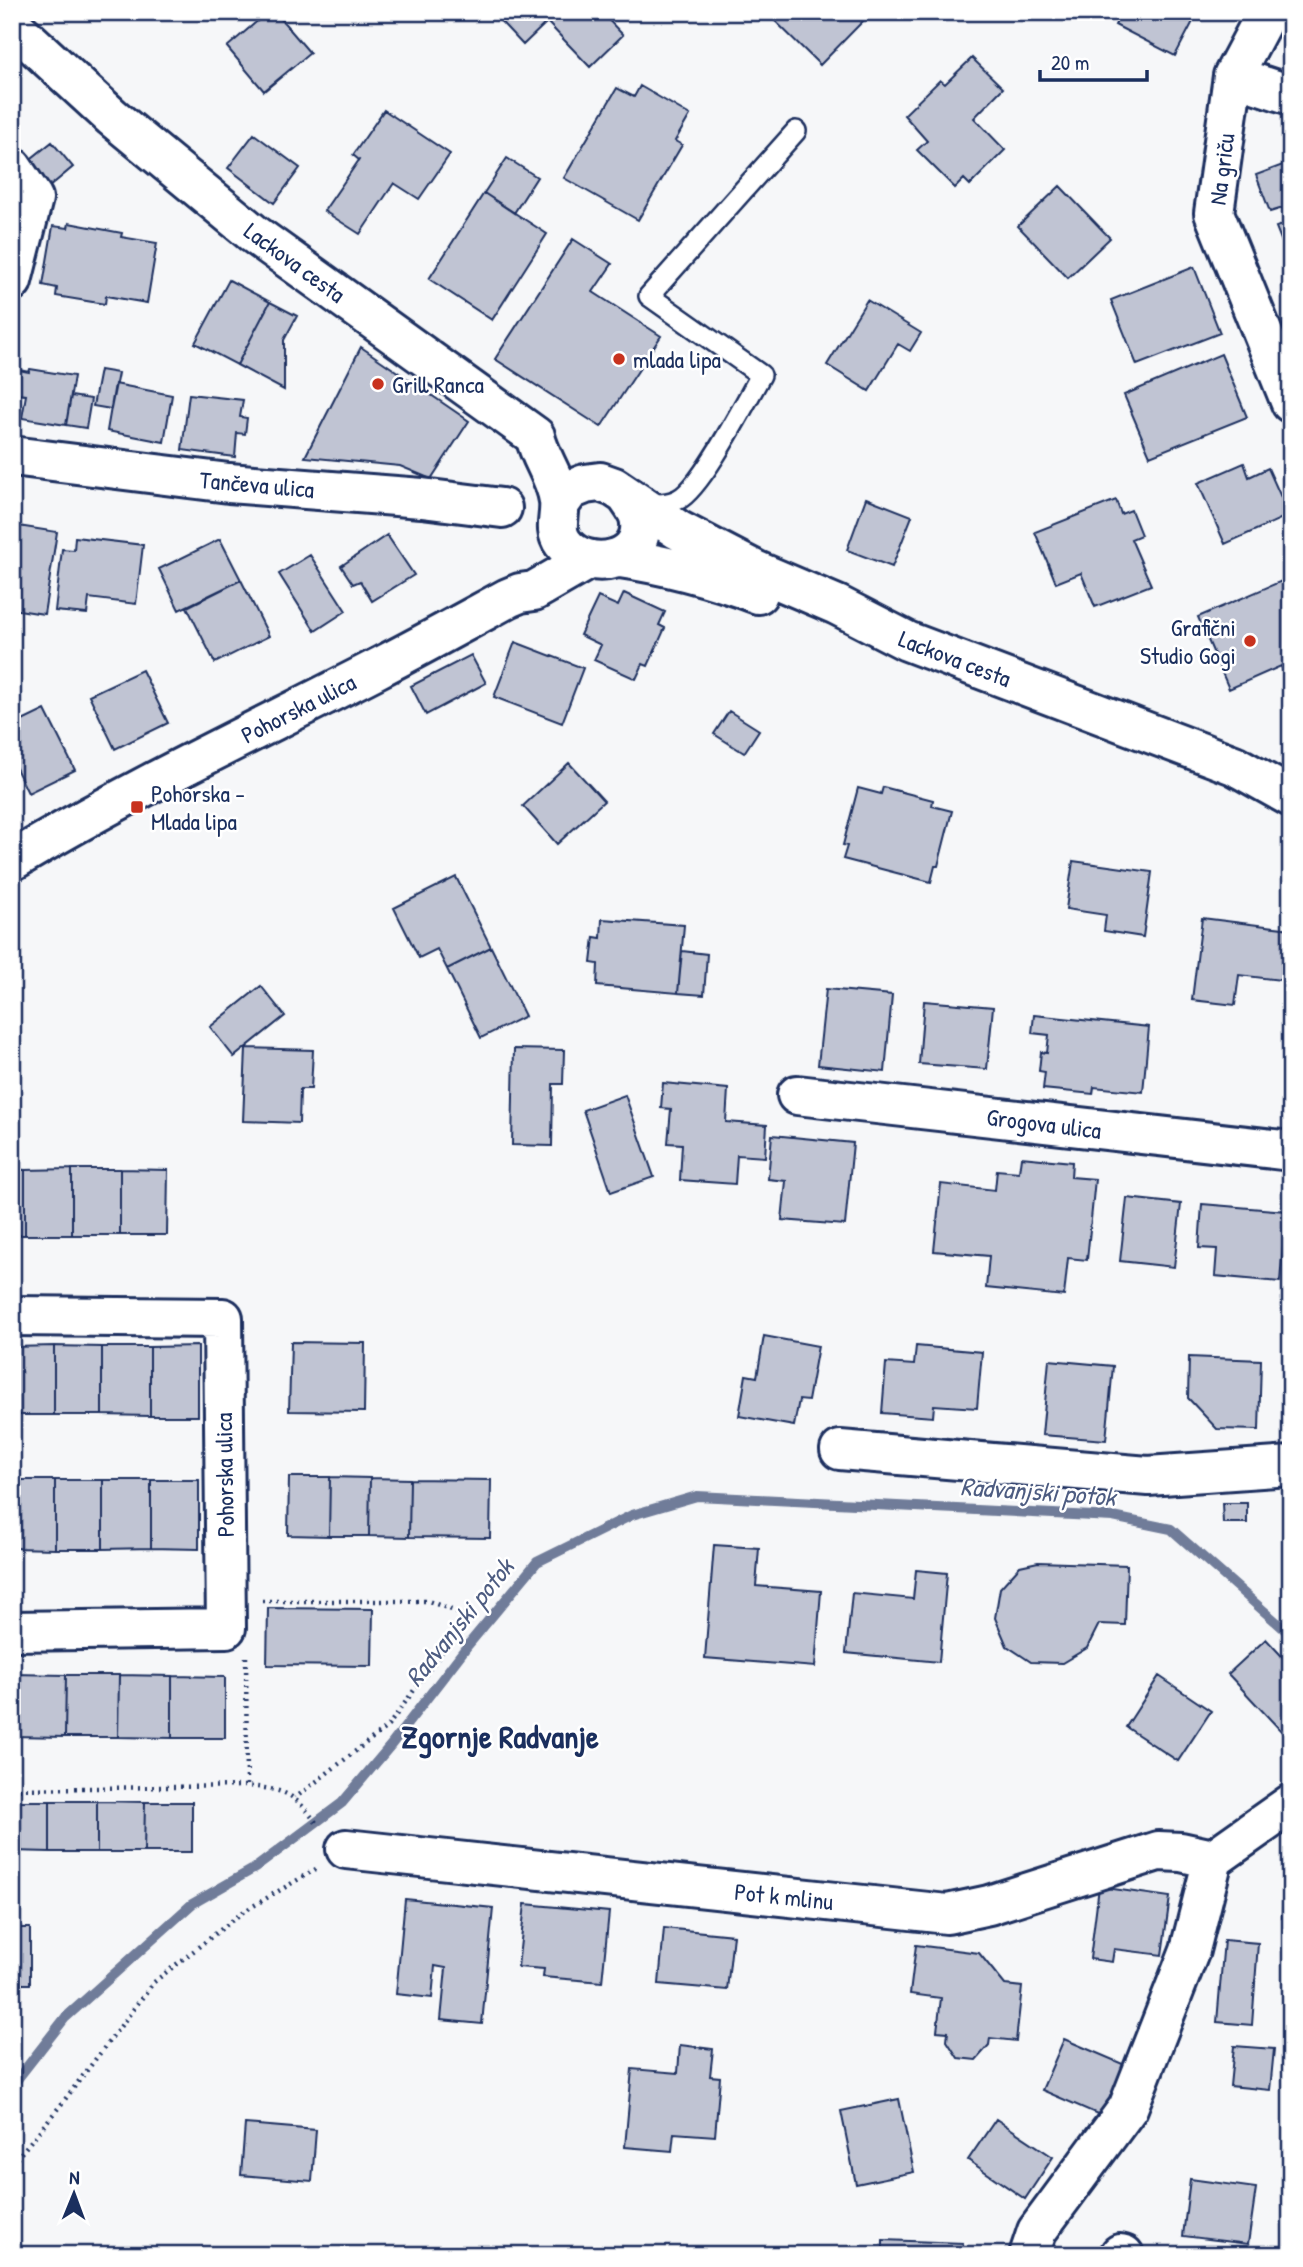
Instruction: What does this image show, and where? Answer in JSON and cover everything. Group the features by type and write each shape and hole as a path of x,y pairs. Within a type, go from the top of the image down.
{"street":[{"name":"Na griču","path":"1267,12 1233,76 1213,213 1291,403"},
{"name":"Lackova cesta","path":"12,25 112,117 254,234 535,436 551,441 614,490 678,530 757,571 837,605 907,641 1234,765 1291,797"},
{"path":"1233,76 1291,95"},
{"path":"12,167 33,198 12,281"},
{"name":"Lackova cesta","path":"535,436 538,449 554,478 561,541 572,553 603,559"},
{"name":"Tančeva ulica","path":"12,456 229,482 422,498 502,508"},
{"path":"520,593 570,490 585,484 614,490 638,514 640,531 635,547 603,559"},
{"path":"603,559 661,564 700,573 829,619 907,641"},
{"name":"Pohorska ulica","path":"12,862 57,834 192,762 520,593 534,591 603,559"},
{"name":"Grogova ulica","path":"797,1095 1291,1152"},
{"name":"Pohorska ulica","path":"12,1316 223,1318 226,1614"},
{"path":"840,1450 1149,1476 1291,1466"},
{"path":"12,1631 226,1614"},
{"path":"1029,2255 1037,2231 1128,2108 1190,1951 1213,1859 1291,1804"},
{"name":"Pot k mlinu","path":"346,1849 947,1914 989,1905 1158,1852 1181,1852 1213,1859"}],"lane":[{"path":"614,490 654,505 679,499 703,474 761,375 649,296 796,131"}],"path":[{"path":"247,1786 246,1649 226,1614 428,1601 468,1616 388,1726 295,1798"},
{"path":"12,1788 276,1788 295,1798 310,1815"},
{"path":"12,2164 60,2106 154,1982 243,1912 346,1849"}],"building":[{"path":"268,12 275,12 310,53 264,91 227,47"},
{"path":"492,12 601,12 623,35 590,67 547,22 523,45"},
{"path":"766,12 861,12 866,18 820,65"},
{"path":"1122,12 1198,12 1175,56 1115,25"},
{"path":"972,58 1003,88 974,118 1005,150 970,185 964,179 955,188 917,150 927,141 904,115 940,80 945,84"},
{"path":"640,86 690,115 675,141 682,145 638,220 564,178 617,88 634,97"},
{"path":"384,110 450,154 419,199 394,183 360,234 324,211 359,160 353,155"},
{"path":"254,134 300,168 274,203 228,168"},
{"path":"52,142 73,167 49,187 27,162"},
{"path":"507,158 537,177 514,213 484,193"},
{"path":"1291,162 1291,254 1287,255 1276,227 1288,223 1283,208 1270,212 1256,175"},
{"path":"1060,186 1110,238 1068,278 1018,226"},
{"path":"484,193 547,234 492,320 429,279"},
{"path":"69,223 122,233 121,237 157,243 147,303 106,296 105,304 56,296 57,288 43,285 53,226 68,228"},
{"path":"573,239 612,264 593,292 661,336 601,427 495,359"},
{"path":"1194,267 1220,333 1137,365 1111,300"},
{"path":"229,280 270,302 237,365 195,343"},
{"path":"867,300 921,333 910,351 898,344 869,391 827,365"},
{"path":"270,302 297,316 284,340 284,390 237,365"},
{"name":"Grill Ranca","path":"361,347 469,421 431,479 400,466 305,457"},
{"path":"1221,354 1247,417 1150,456 1124,395"},
{"path":"30,369 74,376 66,425 22,418 26,395 15,394 19,370 29,372"},
{"path":"100,370 118,373 111,409 93,406"},
{"path":"115,384 172,395 164,442 107,431"},
{"path":"189,394 243,400 240,417 247,418 245,434 237,433 235,457 182,450"},
{"path":"71,396 91,399 86,428 66,425"},
{"path":"1244,463 1249,477 1268,468 1289,515 1225,544 1198,483"},
{"path":"866,498 912,516 892,567 847,550"},
{"path":"1116,500 1121,514 1131,510 1141,535 1131,539 1151,585 1095,607 1081,573 1056,583 1035,532"},
{"path":"12,525 57,532 44,614 12,609"},
{"path":"387,535 414,575 372,601 360,581 353,584 341,566"},
{"path":"75,537 143,545 136,604 89,598 87,614 55,611 62,549 74,550"},
{"path":"220,539 241,580 179,610 159,569"},
{"path":"310,555 346,611 315,631 279,574"},
{"name":"Grafični Studio Gogi","path":"1291,577 1291,688 1281,666 1229,689 1198,617"},
{"path":"241,580 269,636 215,663 187,607"},
{"path":"624,593 665,612 659,625 665,628 648,666 643,664 636,679 594,660 601,645 580,635 598,597 618,606"},
{"path":"515,642 583,668 562,723 494,697"},
{"path":"471,655 486,683 426,715 411,686"},
{"path":"142,670 168,723 115,749 89,695"},
{"path":"45,710 75,770 28,793 12,760 12,726"},
{"path":"729,711 759,730 744,753 714,734"},
{"path":"569,763 604,801 557,844 523,806"},
{"path":"883,787 933,800 932,806 952,811 938,866 935,866 931,882 843,859 847,846 843,845 858,788 881,794"},
{"path":"1073,861 1152,872 1143,937 1104,931 1106,915 1066,909"},
{"path":"456,877 491,947 447,969 437,949 419,958 394,908"},
{"path":"1202,918 1291,929 1289,981 1239,975 1235,1005 1192,1000"},
{"path":"602,919 684,925 678,993 597,986 598,964 591,963 594,937 601,938"},
{"path":"491,947 525,1016 481,1038 447,969"},
{"path":"682,951 707,954 704,995 678,993"},
{"path":"261,986 285,1016 234,1057 210,1027"},
{"path":"826,989 892,995 885,1072 818,1065"},
{"path":"924,1001 993,1007 987,1069 919,1064"},
{"path":"1034,1015 1149,1027 1143,1092 1094,1087 1093,1094 1043,1089 1045,1072 1039,1071 1041,1052 1047,1053 1049,1035 1032,1033"},
{"path":"246,1048 313,1050 311,1089 300,1089 299,1123 243,1121"},
{"path":"514,1049 564,1050 563,1084 553,1084 552,1146 512,1145"},
{"path":"663,1083 728,1089 726,1122 767,1125 765,1157 737,1155 735,1184 680,1180 682,1144 668,1143 671,1109 661,1108"},
{"path":"625,1095 654,1177 611,1192 583,1110"},
{"path":"772,1135 853,1143 845,1225 782,1220 786,1181 768,1179"},
{"path":"1021,1157 1072,1162 1071,1177 1095,1179 1087,1260 1068,1258 1064,1296 986,1288 989,1256 934,1251 941,1184 995,1190 997,1170 1019,1172"},
{"path":"12,1169 25,1170 25,1235 12,1235"},
{"path":"72,1169 120,1169 120,1235 72,1235"},
{"path":"72,1169 72,1235 25,1235 25,1170"},
{"path":"120,1169 168,1170 167,1235 120,1235"},
{"path":"1127,1198 1181,1204 1174,1267 1120,1261"},
{"path":"1202,1204 1286,1211 1280,1282 1215,1276 1217,1249 1199,1248"},
{"path":"764,1336 818,1346 808,1401 799,1400 794,1426 739,1416 746,1375 757,1377"},
{"path":"291,1342 365,1343 364,1412 289,1411"},
{"path":"54,1346 102,1347 102,1415 54,1415"},
{"path":"54,1346 54,1415 12,1415 12,1347"},
{"path":"198,1346 198,1416 150,1416 150,1347"},
{"path":"916,1346 982,1352 977,1408 934,1405 933,1417 882,1413 886,1363 914,1365"},
{"path":"102,1347 150,1347 150,1416 102,1415"},
{"path":"1189,1357 1261,1360 1259,1430 1217,1429 1188,1398"},
{"path":"1049,1360 1113,1366 1106,1440 1042,1435"},
{"path":"289,1477 330,1477 329,1536 288,1535"},
{"path":"330,1477 370,1478 369,1536 329,1536"},
{"path":"370,1478 410,1479 409,1537 369,1536"},
{"path":"410,1479 491,1480 490,1538 409,1537"},
{"path":"12,1480 55,1480 55,1549 12,1548"},
{"path":"55,1480 103,1480 103,1549 55,1549"},
{"path":"103,1480 151,1480 151,1548 103,1549"},
{"path":"151,1480 199,1480 199,1549 151,1548"},
{"path":"1222,1503 1247,1503 1247,1523 1223,1523"},
{"path":"714,1545 759,1548 756,1586 821,1591 815,1667 705,1658"},
{"path":"1038,1562 1127,1565 1125,1625 1099,1624 1087,1648 1062,1663 1031,1662 1007,1646 995,1618 1000,1588 1020,1566"},
{"path":"916,1570 947,1573 939,1662 846,1653 852,1593 913,1599"},
{"path":"268,1608 373,1609 372,1666 267,1665"},
{"path":"1266,1639 1291,1666 1291,1728 1284,1734 1228,1674"},
{"path":"13,1674 66,1675 65,1737 12,1736"},
{"path":"66,1675 119,1675 118,1737 65,1737"},
{"path":"119,1675 172,1676 172,1738 118,1737"},
{"path":"172,1676 225,1677 225,1738 172,1738"},
{"path":"1159,1676 1211,1711 1178,1761 1126,1727"},
{"path":"12,1801 50,1801 50,1852 12,1851"},
{"path":"50,1801 97,1801 97,1852 50,1852"},
{"path":"97,1801 145,1802 144,1852 97,1852"},
{"path":"145,1802 192,1802 192,1852 144,1852"},
{"path":"1284,1880 1291,1880 1291,1918 1282,1918"},
{"path":"1099,1887 1170,1897 1162,1955 1114,1949 1112,1962 1090,1959"},
{"path":"405,1899 493,1908 482,2024 441,2020 446,1968 435,1966 432,1998 396,1994"},
{"path":"525,1904 609,1912 602,1982 543,1977 544,1969 518,1967"},
{"path":"12,1928 30,1928 30,1984 12,1984"},
{"path":"664,1928 733,1935 727,1990 659,1984"},
{"path":"1224,1940 1258,1943 1252,2025 1217,2022"},
{"path":"916,1945 979,1953 1005,1985 1022,1987 1016,2041 990,2038 989,2045 976,2060 958,2058 947,2041 948,2032 937,2031 941,1998 910,1994"},
{"path":"1064,2039 1125,2065 1102,2116 1042,2090"},
{"path":"680,2045 713,2049 710,2076 720,2077 715,2136 674,2133 672,2151 625,2147 632,2069 678,2073"},
{"path":"1234,2046 1274,2049 1270,2090 1230,2086"},
{"path":"899,2099 914,2172 856,2184 841,2111"},
{"path":"996,2119 1053,2157 1025,2199 968,2160"},
{"path":"245,2124 316,2130 312,2181 241,2175"},
{"path":"1190,2179 1256,2188 1248,2244 1183,2236"},
{"path":"883,2240 963,2243 963,2255 883,2255"}],"waterway":[{"name":"Radvanjski potok","path":"12,2086 65,2018 192,1904 255,1868 342,1803 537,1562 632,1515 697,1496 1113,1517 1171,1529 1291,1635"}],"place":[{"name":"mlada lipa","path":"619,359"},
{"name":"Grill Ranca","path":"378,384"},
{"name":"Grafični Studio Gogi","path":"1250,641"},
{"name":"Pohorska - Mlada lipa","path":"137,807"}],"district":[{"name":"Zgornje Radvanje","path":"500,1736"}]}
